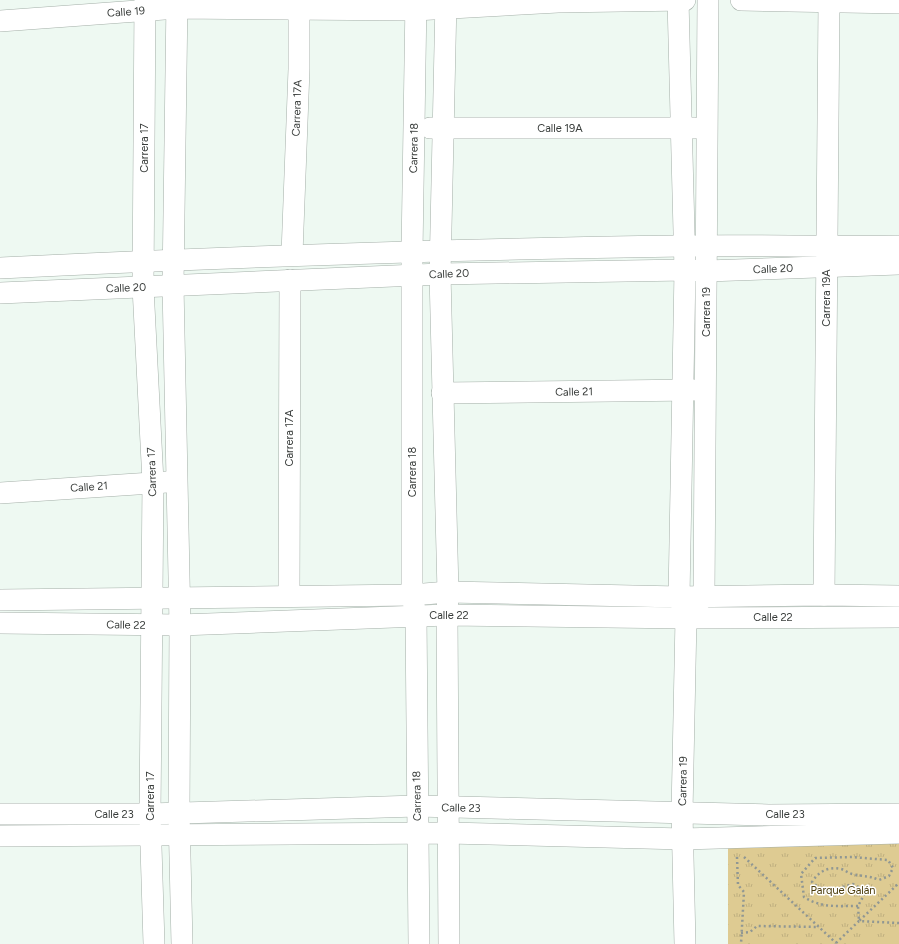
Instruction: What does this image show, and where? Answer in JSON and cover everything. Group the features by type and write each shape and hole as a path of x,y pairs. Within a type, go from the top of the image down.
{"street":[{"name":"Carrera 19","path":"678,0 685,270 679,597 686,618 682,812 685,944"},
{"name":"Calle 19","path":"0,21 145,5 177,4 299,9 446,3 685,0"},
{"name":"Carrera 19","path":"704,596 708,0"},
{"path":"741,0 899,3"},
{"name":"Carrera 19A","path":"824,594 829,2"},
{"path":"446,3 440,274 448,592 449,944"},
{"path":"177,4 173,285 180,624 179,835 182,944"},
{"name":"Carrera 17","path":"145,5 143,287 153,482 150,814 154,944"},
{"name":"Carrera 18","path":"415,5 412,252 412,594 416,616 419,944"},
{"name":"Carrera 17A","path":"292,254 299,69 299,9"},
{"name":"Calle 19A","path":"414,129 444,127 707,128"},
{"name":"Calle 20","path":"0,268 292,254 684,246 706,246 899,264"},
{"name":"Calle 20","path":"0,293 440,274 685,270 707,271 826,257 899,246"},
{"name":"Carrera 17A","path":"289,596 290,280"},
{"name":"Calle 21","path":"442,393 706,390"},
{"name":"Calle 21","path":"0,493 177,481"},
{"name":"Calle 22","path":"0,600 153,599 448,592 679,597 824,594 899,596"},
{"path":"686,618 704,596"},
{"name":"Calle 22","path":"0,623 152,625 447,615 686,618 899,617"},
{"name":"Calle 23","path":"0,814 150,814 417,806 769,815 899,814"},
{"name":"Calle 23","path":"0,836 448,833 682,839 899,833"}],"path":[{"path":"736,849 738,885 744,892 741,944"},
{"path":"742,854 836,944 899,883"},
{"path":"858,906 822,906 814,903 804,897 801,874 815,858 852,857 888,860 893,868 889,876 879,880 867,875 852,874 840,869 825,869 816,875 812,882 819,889 828,892 853,884 860,888 864,895 858,906 859,921"},
{"path":"859,921 899,923"},
{"path":"741,933 750,932 757,926 819,927"}],"green space":[{"name":"Parque Galán","path":"899,834 899,944 728,944 728,838"},
{"path":"865,937 899,937 899,944 865,944"},
{"path":"750,939 780,940 780,944 750,944"}]}
